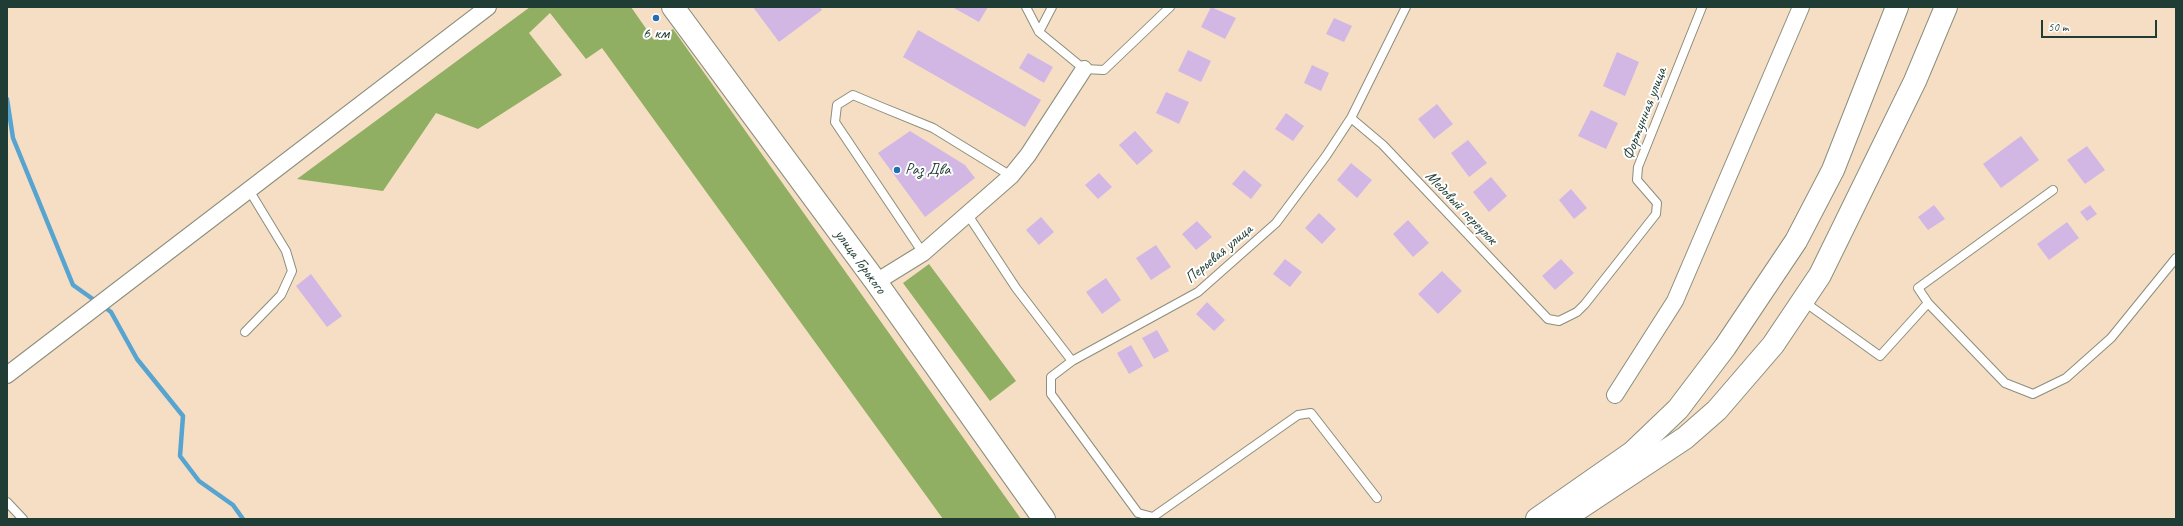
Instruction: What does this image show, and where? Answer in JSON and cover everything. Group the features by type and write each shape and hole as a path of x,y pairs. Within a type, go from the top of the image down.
{"main road":[{"name":"улица Горького","path":"673,7 876,282 1044,519"},
{"path":"1537,519 1633,452 1678,410 1725,347 1796,241 1833,170 1897,7"},
{"path":"1563,519 1685,438 1717,410 1773,345 1820,275 1912,88 1946,7"}],"street":[{"path":"7,375 488,7"},
{"path":"1615,394 1675,301 1801,7"},
{"path":"876,282 923,253 1011,176 1028,155 1084,69"}],"lane":[{"path":"1026,7 1038,32 1084,69 1104,70 1170,7"},
{"path":"1038,32 1052,7"},
{"name":"Перьевая улица","path":"1377,498 1311,413 1298,415 1153,517 1138,513 1051,394 1050,377 1072,361 1198,292 1276,223 1326,156 1351,118 1406,7"},
{"name":"Фортунная улица","path":"1548,319 1559,321 1577,312 1585,304 1656,214 1657,203 1637,180 1638,167 1702,7"},
{"path":"923,253 835,122 837,105 853,95 886,108 933,128 1011,176"},
{"name":"Медовый переулок","path":"1351,118 1383,145 1548,319"},
{"path":"245,332 281,295 292,271 286,251 249,190"},
{"path":"2053,190 1918,288 1928,303 2005,383 2033,394 2066,378 2111,338 2176,258"},
{"path":"968,215 1016,288 1072,361"},
{"path":"1803,300 1880,356 1928,303"},
{"path":"7,502 23,519"}],"green space":[{"path":"530,7 631,7 654,40 673,29 1021,519 943,519 602,48 586,59 550,13 529,33 562,75 478,129 436,113 383,191 297,179"},
{"path":"929,264 1016,381 990,401 903,283"}],"building":[{"path":"753,7 820,7 822,10 779,42"},
{"path":"952,7 988,7 979,22"},
{"path":"1211,7 1236,18 1225,39 1201,27"},
{"path":"1334,18 1352,26 1344,42 1326,34"},
{"path":"918,30 1041,100 1025,127 903,57"},
{"path":"1188,50 1211,61 1201,82 1178,71"},
{"path":"1617,52 1639,62 1625,96 1603,86"},
{"path":"1028,53 1053,67 1044,83 1019,68"},
{"path":"1312,65 1329,73 1321,91 1304,83"},
{"path":"1166,92 1189,102 1179,124 1156,113"},
{"path":"1437,104 1453,124 1434,139 1418,119"},
{"path":"1591,110 1618,123 1606,149 1578,136"},
{"path":"1286,113 1304,126 1293,141 1275,129"},
{"path":"910,131 965,165 975,178 925,217 878,153"},
{"path":"1135,131 1153,151 1137,165 1119,145"},
{"path":"2021,136 2039,160 2001,188 1983,164"},
{"path":"1468,140 1487,163 1469,177 1451,153"},
{"path":"2087,146 2105,170 2085,184 2067,160"},
{"path":"1351,163 1372,180 1357,198 1337,180"},
{"path":"1244,170 1262,185 1251,199 1232,184"},
{"path":"1099,173 1112,187 1098,199 1085,185"},
{"path":"1491,177 1507,196 1489,212 1473,192"},
{"path":"1571,189 1587,208 1574,219 1559,200"},
{"path":"1934,205 1945,219 1928,230 1918,217"},
{"path":"2090,205 2097,214 2087,221 2080,212"},
{"path":"1319,213 1336,229 1322,244 1305,228"},
{"path":"1041,217 1054,232 1039,245 1026,230"},
{"path":"1408,220 1429,243 1413,257 1393,234"},
{"path":"1197,221 1212,237 1196,250 1182,234"},
{"path":"2067,222 2079,238 2049,260 2037,244"},
{"path":"1156,245 1171,267 1151,280 1136,258"},
{"path":"1285,259 1302,272 1290,287 1273,274"},
{"path":"1561,259 1574,273 1555,290 1542,276"},
{"path":"1442,271 1462,291 1438,314 1418,294"},
{"path":"311,274 342,316 327,327 296,286"},
{"path":"1106,278 1121,300 1102,314 1086,292"},
{"path":"1207,302 1225,320 1214,331 1196,314"},
{"path":"1157,330 1169,351 1154,359 1142,338"},
{"path":"1131,345 1143,366 1129,374 1117,353"}],"waterway":[{"path":"7,99 13,138 73,285 97,302"},
{"path":"103,306 111,312 137,359 183,416 180,456 199,481 233,505 243,519"}],"place":[{"name":"6 км","path":"656,18"},
{"name":"Раз Два","path":"897,170"}]}
